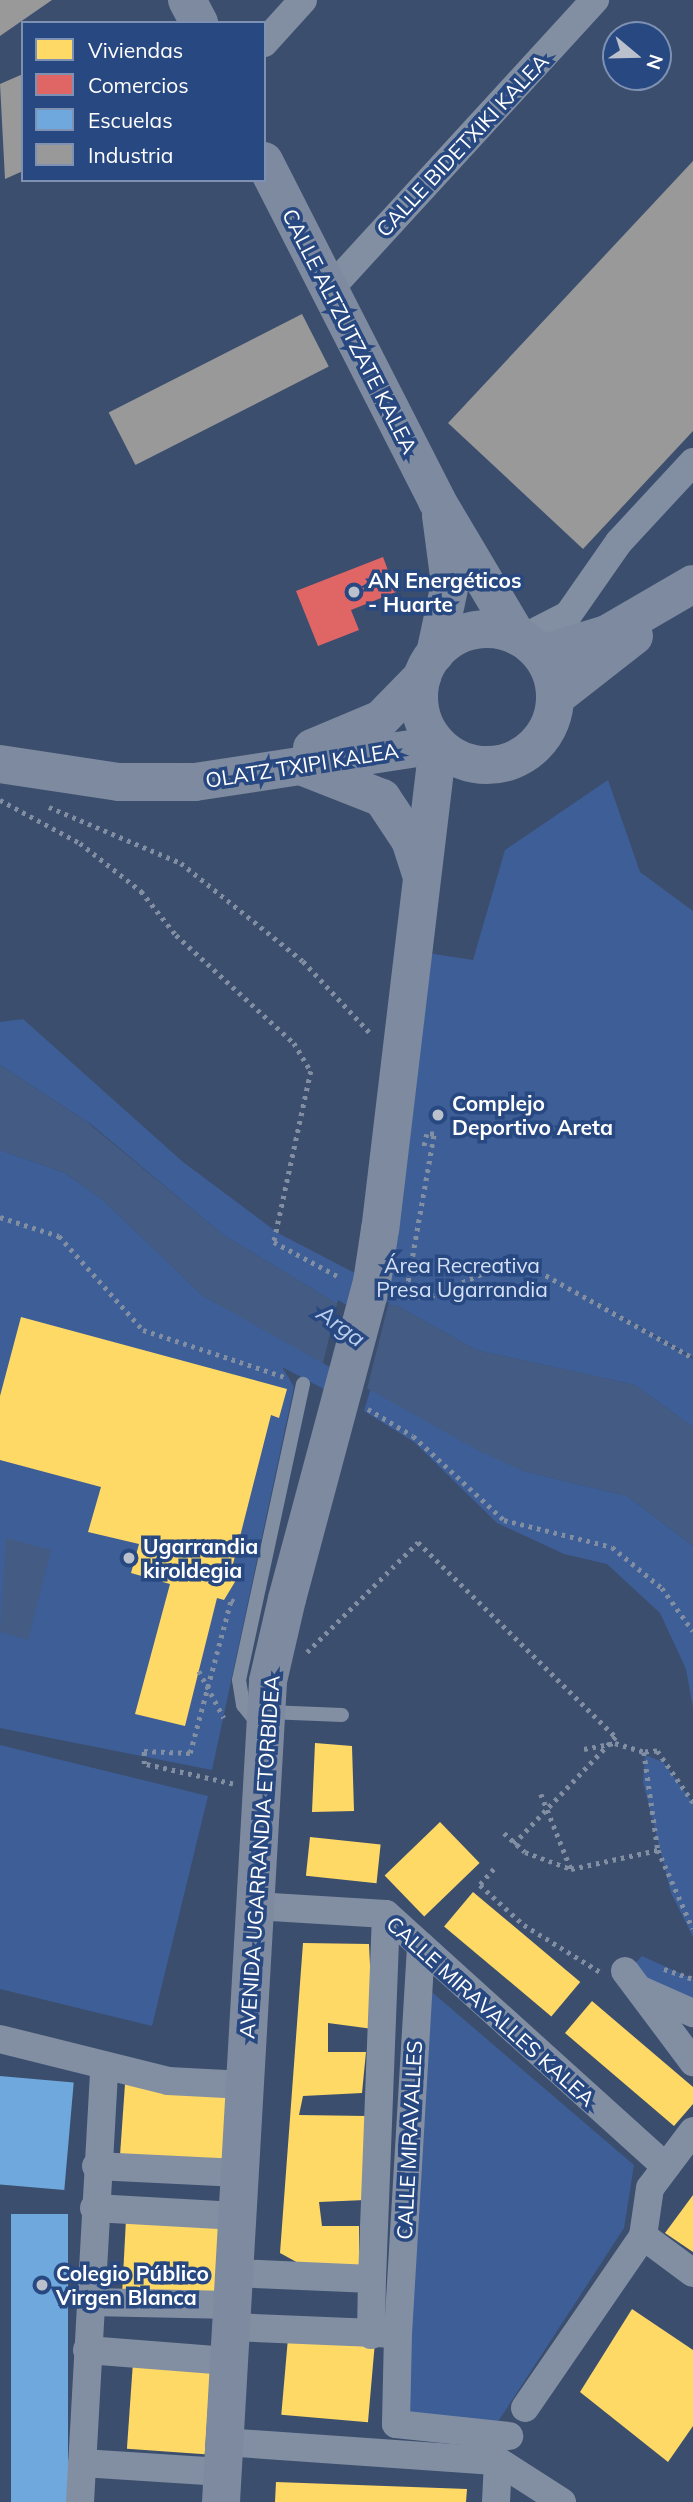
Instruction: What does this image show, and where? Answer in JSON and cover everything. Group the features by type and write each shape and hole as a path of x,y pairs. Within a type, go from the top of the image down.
{"street":[{"path":"187,0 198,21"},
{"path":"266,41 303,0"},
{"name":"CALLE BIDETXIKI KALEA","path":"328,290 595,0"},
{"name":"CALLE ALTZUTZATE KALEA","path":"266,165 437,501 527,642"},
{"path":"527,642 568,615 619,542 693,462"},
{"path":"437,501 450,584 428,665 420,713 438,745 456,758 484,765 523,756 540,740 556,697 615,647 693,602"},
{"path":"428,665 477,629 527,642 607,634 693,584"},
{"path":"527,642 556,697"},
{"name":"OLATZ TXIPI KALEA","path":"0,748 128,767 281,757 344,739 381,719 428,665"},
{"name":"OLATZ TXIPI KALEA","path":"0,764 119,782 195,782 438,745"},
{"name":"AVENIDA UGARRANDIA ETORBIDEA","path":"222,2472 266,1721 270,1604 372,1282 405,1061 423,861 438,745"},
{"name":"AVENIDA UGARRANDIA ETORBIDEA","path":"423,861 459,788 484,765"},
{"path":"304,767 382,798 423,861"},
{"name":"CALLE MIRAVALLES KALEA","path":"255,1906 386,1914 664,2165"},
{"name":"CALLE MIRAVALLES","path":"386,1914 372,2279 384,2334 396,2424 503,2449"},
{"name":"CALLE MIRAVALLES","path":"384,2334 421,1946"},
{"path":"623,1979 693,2013"},
{"path":"623,1979 693,2062"},
{"path":"0,2039 104,2068 168,2081 245,2085"},
{"path":"87,2502 80,2502 96,2166 104,2068"},
{"path":"525,2408 643,2236 650,2188 664,2165 693,2131"},
{"path":"96,2166 240,2173"},
{"path":"94,2208 237,2216"},
{"path":"643,2236 693,2273"},
{"path":"87,2350 231,2317 372,2279"},
{"path":"90,2302 384,2334"},
{"path":"82,2463 222,2472 503,2449 562,2502"},
{"path":"496,2502 503,2449"}],"lane":[{"path":"270,1604 303,1384"},
{"path":"266,1721 342,1715"}],"path":[{"path":"0,800 80,843 141,891 176,935 294,1043 310,1071 309,1084 274,1242 349,1281"},
{"path":"49,807 181,863 303,961 376,1039"},
{"path":"401,1273 426,1134 434,1134 405,1298"},
{"path":"394,1295 405,1298 431,1296 502,1265 531,1267 693,1358"},
{"path":"303,1656 418,1542 616,1737 615,1743 514,1844"},
{"path":"261,1790 144,1764 144,1751 190,1753 230,1600 270,1604"},
{"path":"199,1671 224,1718"},
{"path":"584,1749 615,1743 644,1752 657,1751 693,1803"},
{"path":"644,1752 659,1850 693,1929"},
{"path":"541,1794 549,1807 571,1869"},
{"path":"504,1833 514,1844 571,1869 659,1850"},
{"path":"494,1870 480,1885 524,1925 623,1979"}],"green space":[{"name":"Área Recreativa Presa Ugarrandia","path":"608,780 640,872 693,911 693,1357 565,1284 693,1359 693,1427 635,1385 476,1350 396,1305 349,1311 222,1234 92,1125 0,1065 0,1022 23,1019 183,1162 278,1233 372,1282 415,951 473,960 505,850"},
{"name":"Ugarrandia kiroldegia","path":"0,1150 65,1173 103,1200 203,1296 348,1373 341,1398 282,1367 294,1387 212,1770 0,1728"},
{"path":"372,1384 523,1471 627,1496 693,1546 693,1708 686,1669 660,1613 607,1564 564,1554 497,1523 414,1442 364,1411"},
{"path":"0,1745 208,1796 152,2026 0,1989"},
{"path":"645,1755 663,1762 693,1803 693,1937 671,1893 643,1782"},
{"path":"642,1956 693,1979 693,2008 627,1972"},
{"path":"419,1981 634,2165 624,2228 490,2434 396,2424"}],"water":[{"name":"Arga","path":"0,1065 87,1122 222,1234 349,1311 396,1305 476,1350 635,1385 693,1427 693,1546 627,1496 523,1471 477,1450 203,1296 103,1200 65,1173 0,1150"},
{"path":"6,1538 51,1550 28,1640 0,1632"}],"pier":[{"path":"338,1300 350,1307 389,1302 367,1389 323,1363"}],"building: Viviendas":[{"path":"21,1317 287,1389 279,1418 271,1415 233,1564 244,1567 224,1600 217,1598 185,1726 135,1714 170,1584 131,1573 139,1544 88,1532 101,1487 0,1460 0,1396"},
{"path":"315,1743 352,1746 354,1811 312,1812"},
{"path":"440,1822 480,1863 424,1916 385,1875"},
{"path":"310,1837 381,1844 377,1883 306,1876"},
{"path":"473,1892 580,1982 551,2016 444,1926"},
{"path":"303,1943 369,1944 373,2029 328,2023 328,2052 366,2052 362,2093 303,2096 299,2115 367,2116 365,2200 319,2202 322,2226 359,2226 359,2269 302,2265 280,2253"},
{"path":"592,2001 693,2087 693,2104 674,2126 565,2033"},
{"path":"125,2084 230,2091 225,2165 120,2158"},
{"path":"693,2195 693,2252 665,2233"},
{"path":"126,2219 221,2224 217,2300 122,2295"},
{"path":"632,2309 693,2350 693,2426 668,2462 580,2392"},
{"path":"288,2338 375,2346 368,2422 281,2415"},
{"path":"133,2362 211,2367 205,2454 127,2449"},
{"path":"276,2482 467,2489 466,2502 275,2502"}],"building: Comercios":[{"path":"383,557 396,592 351,610 359,630 318,646 296,591"}],"building: Escuelas":[{"path":"0,2076 74,2082 64,2190 0,2184"},
{"path":"11,2214 68,2214 68,2502 11,2502"}],"building: Industria":[{"path":"0,0 52,0 21,21 0,36"},
{"path":"21,75 21,172 5,179 0,84"},
{"path":"693,161 693,431 583,549 448,423"},
{"path":"302,314 329,367 135,465 109,413"}],"place":[{"name":"AN Energéticos - Huarte","path":"354,592"},
{"name":"Complejo Deportivo Areta","path":"438,1115"},
{"name":"Ugarrandia kiroldegia","path":"129,1558"},
{"name":"Colegio Público Virgen Blanca","path":"42,2285"}]}
